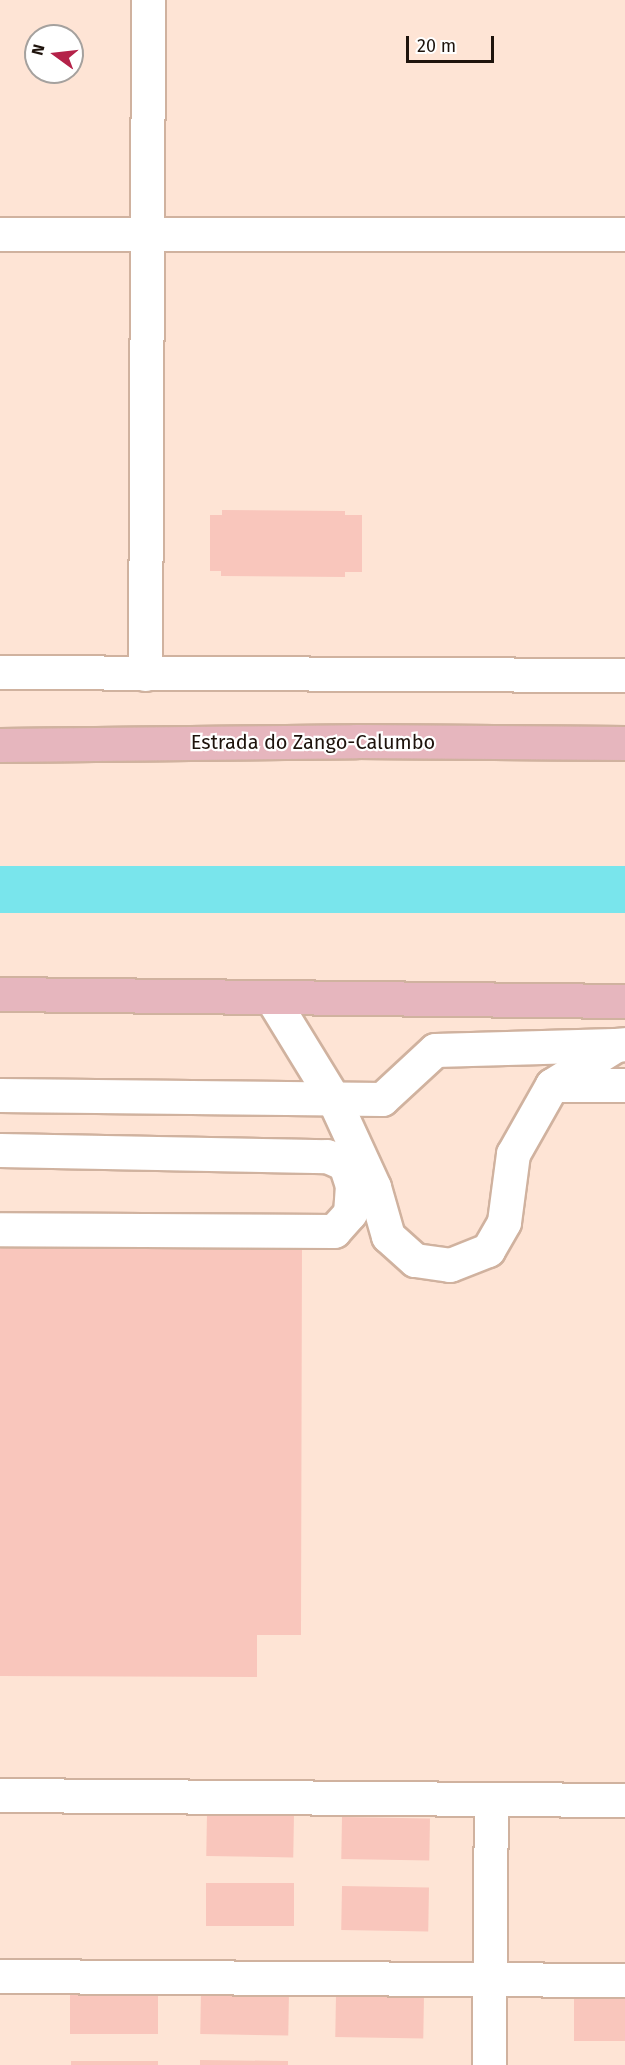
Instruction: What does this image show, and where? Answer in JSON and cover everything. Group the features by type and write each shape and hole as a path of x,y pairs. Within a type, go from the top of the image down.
{"main road":[{"name":"Estrada do Zango-Calumbo","path":"0,745 356,741 625,743"},
{"path":"0,994 625,1001"}],"street":[{"path":"145,674 148,0"},
{"path":"0,234 625,234"},
{"path":"0,672 625,675"},
{"path":"271,997 334,1100 374,1187 388,1236 415,1260 450,1264 488,1250 504,1222 513,1154 552,1085 621,1044"},
{"path":"0,1095 382,1099 435,1050 621,1044"},
{"path":"552,1085 625,1085"},
{"path":"0,1150 327,1156 345,1164 352,1185 350,1213 334,1231 0,1229"},
{"path":"0,1795 625,1800"},
{"path":"489,2065 491,1799"},
{"path":"0,1976 490,1981 625,1980"}],"water":[{"path":"0,866 625,866 625,913 0,913"}],"building":[{"path":"222,510 345,511 345,515 362,515 362,572 345,572 345,577 221,576 221,571 210,571 210,515 222,515"},
{"path":"0,1243 302,1243 301,1635 257,1635 257,1677 0,1676"},
{"path":"207,1813 294,1815 293,1858 206,1856"},
{"path":"342,1817 430,1819 429,1861 341,1859"},
{"path":"206,1883 294,1883 294,1926 206,1926"},
{"path":"342,1886 429,1888 428,1932 341,1930"},
{"path":"70,1991 158,1991 158,2034 70,2034"},
{"path":"201,1991 289,1993 288,2036 200,2034"},
{"path":"336,1995 424,1997 423,2039 335,2037"},
{"path":"574,1997 625,1997 625,2041 574,2041"},
{"path":"200,2060 288,2061 288,2065 200,2065"},
{"path":"71,2061 158,2061 158,2065 71,2065"}]}
